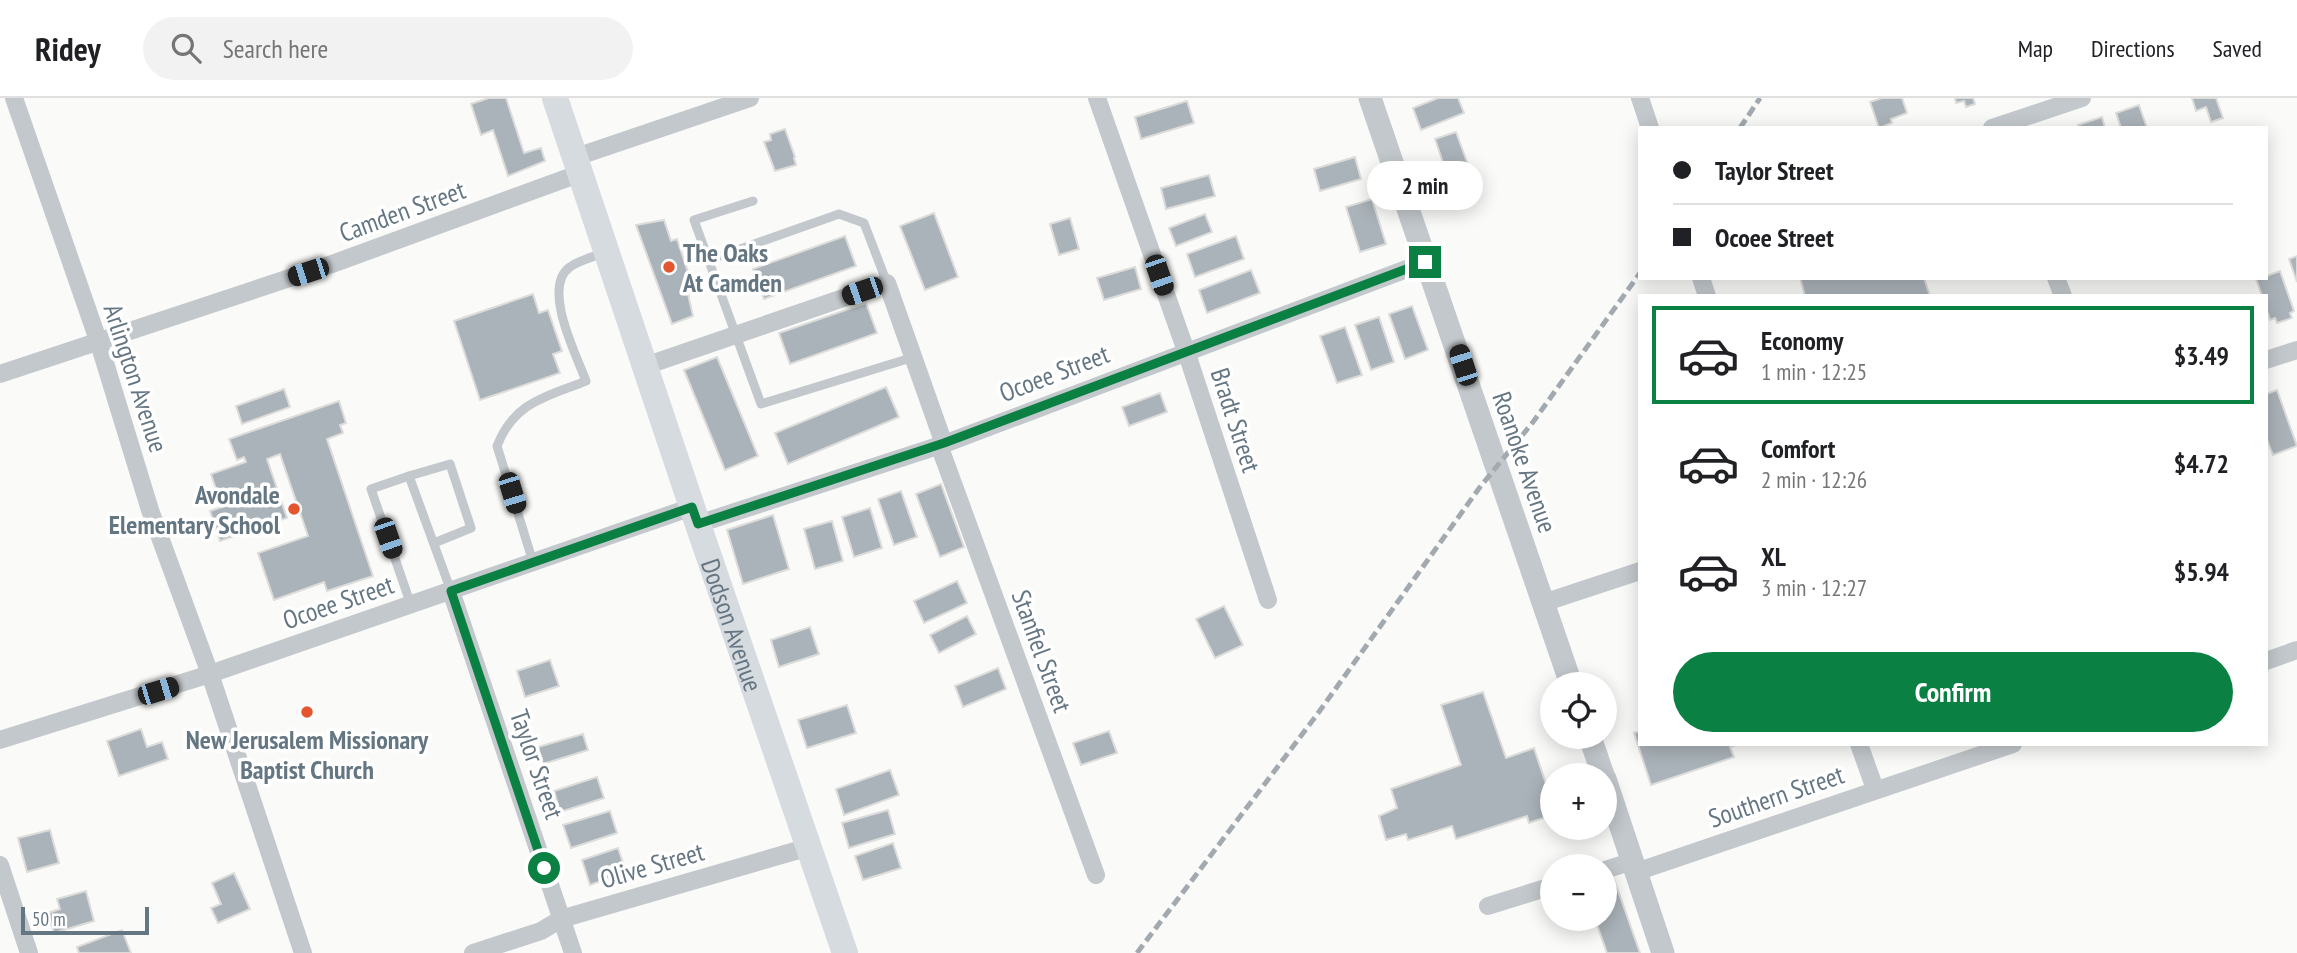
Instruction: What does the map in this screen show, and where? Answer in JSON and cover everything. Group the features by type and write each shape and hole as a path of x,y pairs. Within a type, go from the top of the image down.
{"main road":[{"name":"Dodson Avenue","path":"555,98 845,953"}],"street":[{"name":"Arlington Avenue","path":"14,98 98,340 150,510 210,674 303,953"},
{"name":"Camden Street","path":"0,373 332,264 750,98"},
{"name":"Bradt Street","path":"1097,98 1186,351 1268,600"},
{"name":"Roanoke Avenue","path":"1370,98 1425,262 1455,339 1567,672"},
{"path":"1640,98 1649,126"},
{"path":"1999,126 2082,98"},
{"name":"Ocoee Street","path":"0,740 210,674 533,562 942,444 1425,262"},
{"path":"645,366 887,283"},
{"name":"Stanfiel Street","path":"887,283 1096,875"},
{"path":"2268,359 2297,350"},
{"path":"1543,603 1638,571"},
{"name":"Taylor Street","path":"451,591 573,953"},
{"path":"2268,659 2297,650"},
{"path":"1860,746 1875,789"},
{"name":"Southern Street","path":"1617,868 1635,866 2008,746"},
{"path":"1617,814 1664,953"},
{"name":"Olive Street","path":"473,953 541,931 561,919 809,847"},
{"path":"0,865 29,953"},
{"path":"1488,906 1540,890"}],"lane":[{"path":"753,201 694,220 761,404 914,357"},
{"path":"709,260 839,214 863,223 887,283"},
{"path":"533,562 497,446 504,428 515,414 535,401 586,382 559,309 557,289 561,277 569,268 607,251"},
{"path":"411,605 371,489 450,464 471,528 434,543"},
{"path":"409,476 451,591"}],"building":[{"path":"489,98 506,98 524,153 541,148 545,161 508,176 493,130 481,135 471,104"},
{"path":"1438,98 1458,98 1464,113 1421,130 1413,108"},
{"path":"1882,98 1902,98 1907,113 1891,119 1892,123 1878,126 1870,102"},
{"path":"1955,98 1973,98 1975,104 1966,107 1964,101 1956,103"},
{"path":"2192,98 2216,98 2223,118 2211,122 2206,107 2196,111"},
{"path":"1187,101 1194,123 1141,139 1135,117"},
{"path":"2139,105 2146,126 2120,126 2116,113"},
{"path":"2102,117 2104,126 2078,126"},
{"path":"785,129 796,165 775,171 764,142 771,140 770,134"},
{"path":"1456,132 1473,178 1451,186 1435,139"},
{"path":"1355,157 1361,179 1320,191 1314,169"},
{"path":"1209,175 1215,196 1166,209 1161,188"},
{"path":"1372,199 1386,244 1360,252 1346,207"},
{"path":"934,213 958,277 925,290 900,226"},
{"path":"1205,214 1212,232 1176,246 1169,228"},
{"path":"1070,218 1079,249 1059,255 1050,224"},
{"name":"The Oaks At Camden","path":"664,220 671,241 677,239 695,293 688,294 693,316 672,324 636,225"},
{"path":"845,236 856,266 764,299 753,269"},
{"path":"1236,236 1244,259 1195,277 1187,254"},
{"path":"2297,256 2297,282 2289,259"},
{"path":"1135,267 1141,289 1104,300 1097,278"},
{"path":"1251,270 1260,293 1207,313 1199,290"},
{"path":"2280,271 2294,311 2290,313 2292,318 2277,323 2275,318 2270,320 2268,294 2261,294 2256,280 2268,280 2268,275"},
{"path":"1801,280 1925,280 1929,294 1804,294"},
{"path":"533,294 539,313 548,310 562,351 553,354 560,373 480,400 454,321"},
{"path":"866,303 877,333 790,364 779,333"},
{"path":"1412,306 1428,350 1405,359 1389,314"},
{"path":"1379,317 1394,362 1371,370 1355,325"},
{"path":"1345,327 1362,375 1337,383 1320,336"},
{"path":"717,357 758,456 725,470 684,370"},
{"path":"886,387 899,417 788,464 775,433"},
{"path":"284,389 290,407 242,424 236,406"},
{"path":"2277,390 2297,446 2273,455 2268,442 2268,393"},
{"path":"1160,393 1167,412 1129,426 1122,407"},
{"path":"339,401 346,423 340,425 343,433 327,439 373,576 327,591 324,582 274,600 258,553 308,536 280,454 267,459 287,518 220,541 210,511 222,507 211,474 246,462 244,457 237,460 229,439"},
{"path":"941,484 964,547 940,557 916,494"},
{"path":"901,491 917,537 894,545 878,499"},
{"path":"870,508 882,548 854,557 842,517"},
{"path":"773,515 789,569 743,584 727,530"},
{"path":"832,521 843,561 815,569 804,529"},
{"path":"957,581 967,603 924,623 914,601"},
{"path":"1224,606 1243,645 1215,658 1196,619"},
{"path":"967,616 976,634 939,653 930,635"},
{"path":"810,627 819,654 779,667 771,640"},
{"path":"550,660 559,686 525,697 517,671"},
{"path":"998,668 1006,689 963,707 955,686"},
{"path":"1483,692 1506,758 1534,748 1540,766 1540,819 1529,823 1527,816 1456,839 1452,826 1408,840 1406,834 1386,840 1379,816 1397,808 1391,789 1461,765 1441,705"},
{"path":"847,705 856,733 807,748 798,720"},
{"path":"141,729 147,747 162,742 168,759 119,776 107,741"},
{"path":"1109,731 1117,753 1081,765 1073,743"},
{"path":"583,734 588,750 543,764 538,747"},
{"path":"1638,746 1733,746 1730,747 1734,757 1651,785"},
{"path":"890,770 899,795 844,815 836,789"},
{"path":"597,777 604,798 560,812 554,791"},
{"path":"888,810 895,834 849,848 842,823"},
{"path":"610,811 617,833 571,848 563,825"},
{"path":"50,830 59,863 27,872 18,838"},
{"path":"893,843 901,868 863,880 855,856"},
{"path":"618,848 626,872 590,885 582,860"},
{"path":"234,873 250,909 218,923 211,908 221,904 212,883"},
{"path":"1617,887 1640,953 1607,953 1599,931 1617,931"},
{"path":"86,891 94,921 54,933 48,913 60,909 57,899"},
{"path":"122,930 131,953 79,953 77,947"}],"railway":[{"path":"1741,126 1760,98"},
{"path":"1137,953 1316,716 1480,487 1533,422 1638,276"}],"place":[{"name":"The Oaks At Camden","path":"669,267"},
{"name":"Avondale Elementary School","path":"294,509"},
{"name":"New Jerusalem Missionary Baptist Church","path":"307,712"}],"route":[{"path":"544,868 451,591 692,507 698,524 939,445 1425,262"}]}
